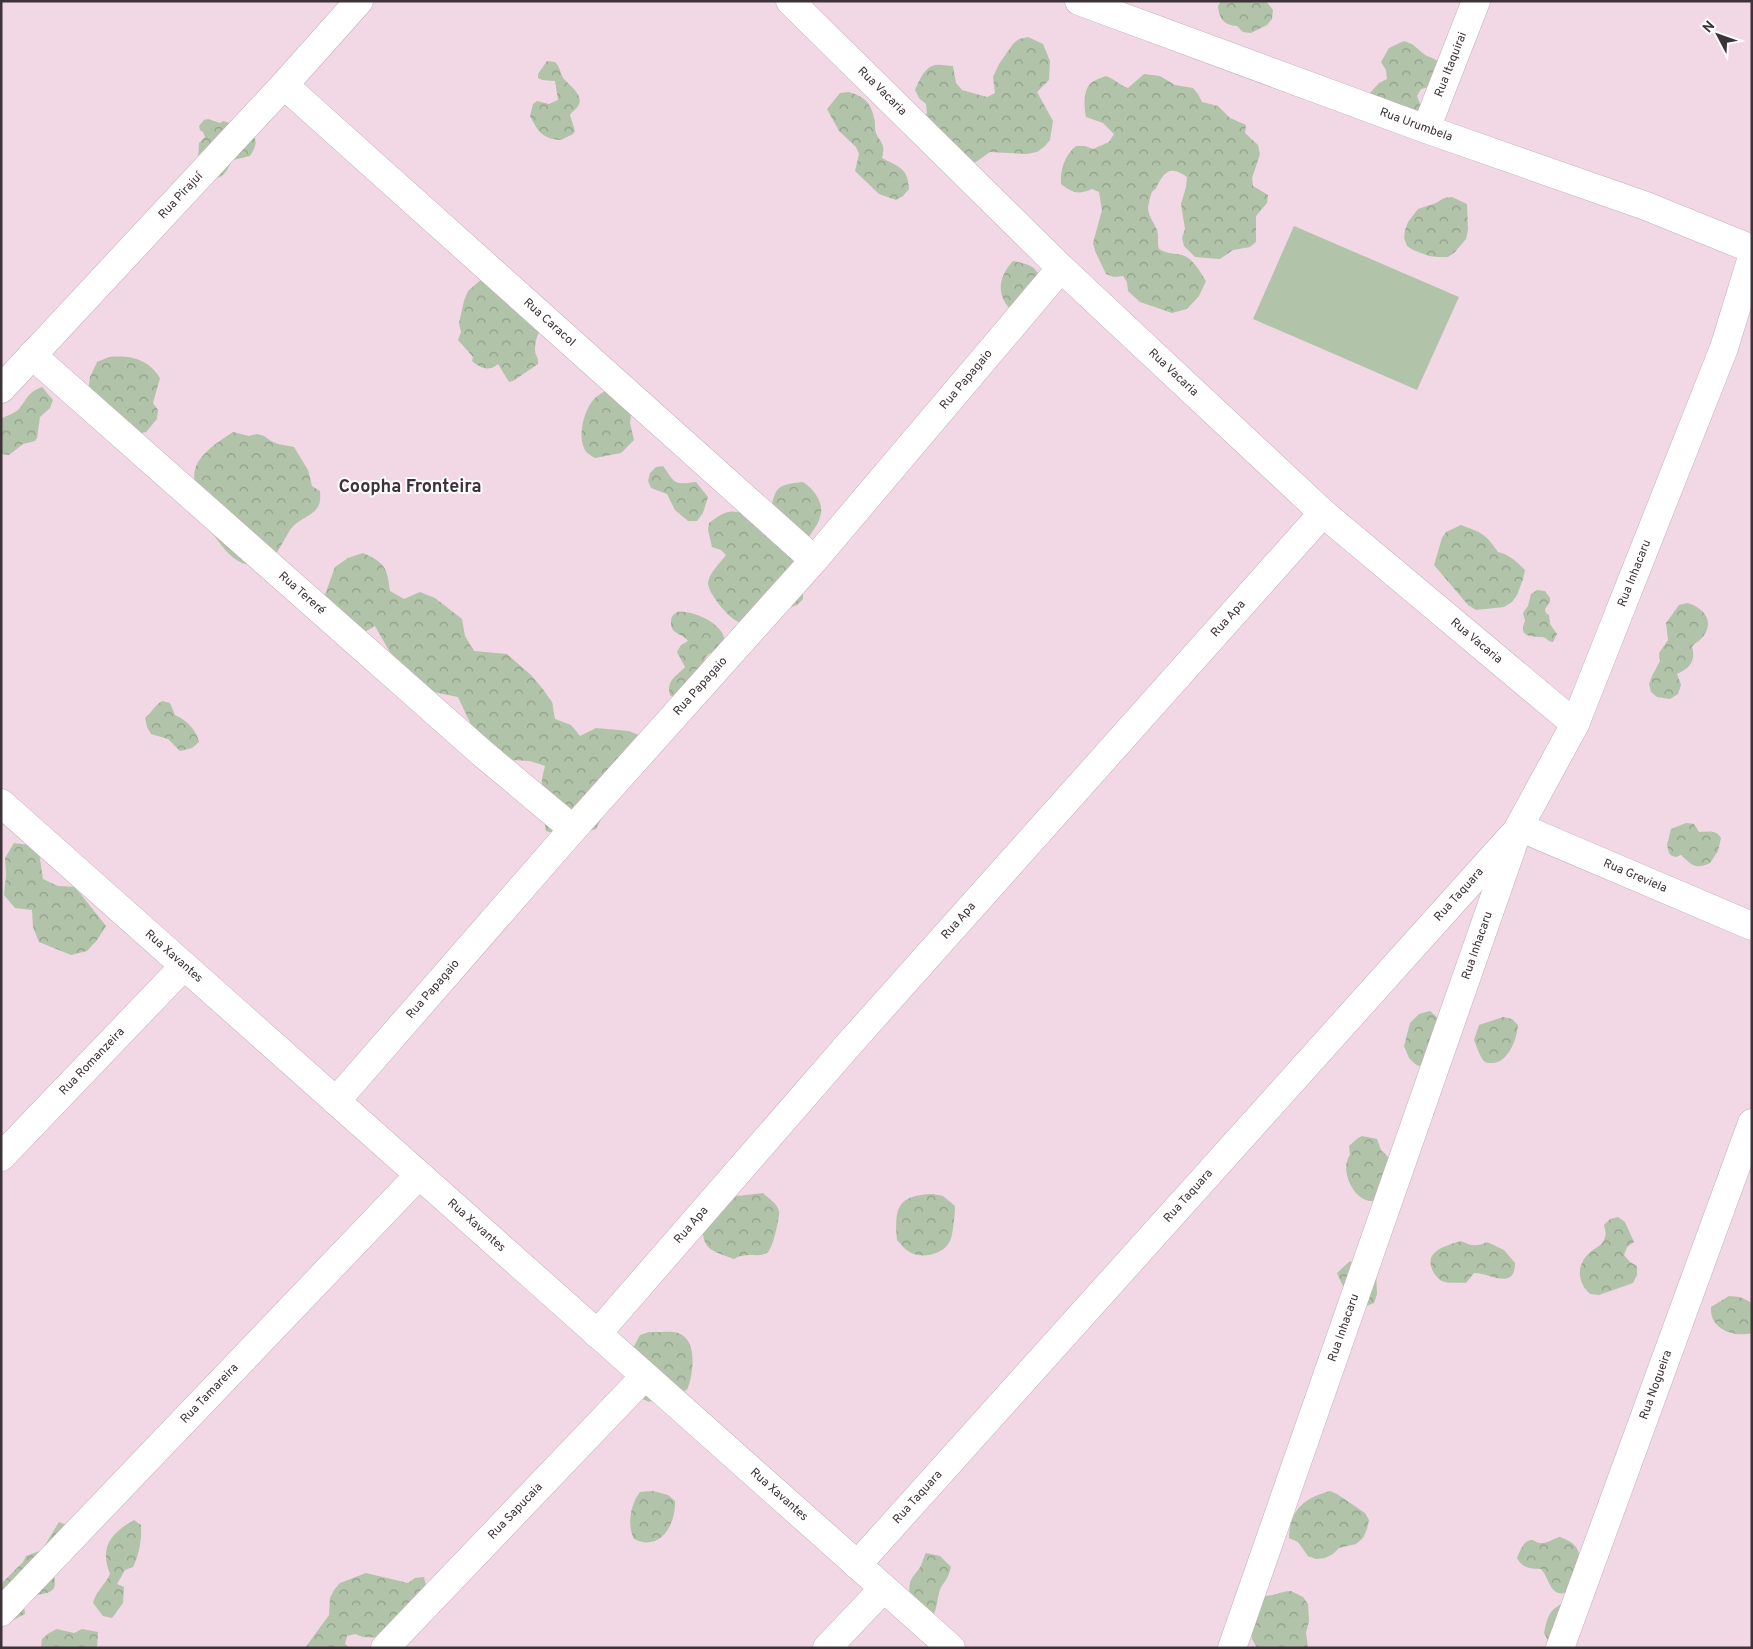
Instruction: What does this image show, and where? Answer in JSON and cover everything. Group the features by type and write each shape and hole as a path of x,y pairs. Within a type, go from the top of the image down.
{"street":[{"name":"Rua Pirajuí","path":"1,389 284,85 359,1"},
{"name":"Rua Vacaria","path":"790,1 1061,268 1323,513 1576,724"},
{"name":"Rua Urumbela","path":"1080,1 1426,129 1646,206 1752,249"},
{"name":"Rua Itaquirai","path":"1426,129 1476,1"},
{"name":"Rua Caracol","path":"284,85 814,560"},
{"name":"Rua Inhacaru","path":"1232,1648 1519,827 1576,724 1724,348 1752,257"},
{"name":"Rua Papagaio","path":"336,1100 573,829 814,560 1061,268"},
{"name":"Rua Tereré","path":"32,355 482,753 573,829"},
{"name":"Rua Apa","path":"597,1334 850,1043 1323,513"},
{"name":"Rua Xavantes","path":"1,803 951,1648"},
{"name":"Rua Greviela","path":"1519,827 1752,926"},
{"name":"Rua Taquara","path":"856,1565 1519,827"},
{"name":"Rua Romanzeira","path":"1,1157 184,966"},
{"name":"Rua Nogueira","path":"1560,1648 1752,1123"},
{"name":"Rua Tamareira","path":"1,1612 419,1175"},
{"name":"Rua Sapucaia","path":"385,1648 645,1376"},
{"path":"827,1648 883,1589"}],"green space":[{"path":"1221,1 1266,1 1273,10 1272,19 1267,25 1251,33 1243,32 1237,26 1226,23 1221,18 1218,6"},
{"path":"1028,37 1043,44 1050,61 1049,80 1037,92 1053,121 1050,140 1037,152 1027,154 990,152 976,162 967,163 922,122 927,113 926,104 919,98 915,90 918,82 923,74 932,66 953,66 956,83 962,90 987,97 995,93 993,77 999,64 1013,44 1019,39"},
{"path":"1404,41 1412,44 1425,55 1441,62 1429,87 1421,89 1417,96 1420,104 1420,113 1368,95 1379,83 1387,79 1386,70 1381,62 1389,48"},
{"path":"547,61 555,62 564,79 576,91 580,99 578,106 570,115 575,131 561,140 549,138 541,133 530,116 533,104 537,101 549,104 558,100 555,81 538,78 538,74"},
{"path":"1144,74 1160,76 1175,85 1193,88 1202,102 1218,106 1230,118 1246,125 1245,133 1258,145 1260,154 1252,178 1253,186 1268,195 1267,203 1256,216 1256,242 1250,247 1233,250 1220,259 1195,257 1184,246 1182,238 1185,229 1181,204 1187,177 1173,171 1169,171 1163,176 1156,189 1152,192 1148,208 1157,230 1159,249 1190,259 1206,281 1199,296 1187,309 1172,313 1140,302 1128,291 1127,282 1123,276 1114,277 1106,274 1093,243 1102,210 1099,192 1092,189 1076,192 1061,184 1061,173 1064,163 1076,146 1085,146 1093,149 1109,142 1114,134 1103,123 1086,117 1085,95 1090,84 1106,76 1128,88"},
{"path":"848,92 866,100 873,112 876,133 883,147 882,158 897,166 907,176 909,189 896,200 879,194 855,171 859,154 856,147 839,131 827,109 840,93"},
{"path":"208,119 220,123 223,121 244,128 254,136 255,141 250,156 233,160 222,176 215,178 198,161 199,143 205,137 199,126 204,120"},
{"path":"1452,197 1467,204 1468,230 1466,239 1455,252 1448,257 1429,256 1407,246 1404,238 1405,230 1408,222 1418,209 1444,198"},
{"path":"1294,226 1459,297 1417,390 1253,319"},
{"path":"1013,261 1032,267 1040,277 1014,312 1008,306 1001,293 1004,274"},
{"path":"484,277 540,331 535,349 538,364 513,381 509,382 498,364 488,368 481,367 472,361 473,357 458,340 461,332 459,323 468,291"},
{"path":"109,357 132,358 144,362 160,378 153,403 158,410 157,419 146,432 136,434 86,412 90,377 97,362"},
{"path":"618,384 631,414 630,423 634,440 621,453 595,458 588,454 582,442 583,422 587,409 594,399"},
{"path":"42,387 53,400 50,408 40,417 37,438 35,441 23,444 9,455 1,454 1,419 17,411 31,393"},
{"path":"233,432 249,436 257,434 278,444 294,447 308,470 312,486 320,491 320,500 315,511 290,530 272,561 251,565 238,561 219,542 201,511 194,477 197,464 205,453"},
{"path":"663,466 673,480 679,483 696,482 708,497 703,513 697,521 688,521 675,510 667,494 651,488 648,481 650,473 656,467"},
{"path":"803,482 818,497 821,512 818,523 807,541 804,562 803,599 797,605 747,623 739,622 725,611 711,592 709,586 708,582 711,575 726,555 721,550 712,547 708,530 709,523 731,512 741,513 755,519 771,511 774,496 779,488 788,484"},
{"path":"1461,525 1482,534 1498,552 1513,559 1525,570 1517,595 1512,602 1504,607 1476,610 1468,605 1434,565 1442,538 1446,532"},
{"path":"363,553 384,567 388,576 390,591 404,599 420,592 435,598 462,619 465,636 474,651 507,654 531,675 542,688 552,702 555,719 571,725 580,736 596,728 629,731 644,737 596,829 571,835 546,831 541,791 545,766 530,761 512,760 495,754 472,727 458,697 424,690 391,654 375,626 361,634 318,614 335,567 348,558"},
{"path":"1537,590 1545,591 1550,598 1550,602 1545,609 1549,615 1550,624 1557,634 1553,642 1544,638 1526,635 1523,630 1525,621 1523,613 1528,606 1531,594"},
{"path":"1687,603 1699,608 1703,612 1708,622 1708,627 1701,639 1692,647 1693,656 1691,664 1677,674 1681,685 1678,694 1670,699 1657,697 1651,692 1649,684 1660,661 1659,653 1668,640 1666,623 1679,605"},
{"path":"677,612 688,612 712,622 721,631 725,641 718,652 708,655 702,668 693,674 694,678 673,697 670,695 669,690 671,682 685,667 677,652 681,645 688,641 673,630 672,618"},
{"path":"162,701 170,703 175,715 187,722 196,733 199,742 192,748 180,751 168,739 151,734 145,718"},
{"path":"1686,823 1694,824 1699,832 1714,832 1721,838 1718,851 1710,863 1697,866 1691,864 1681,855 1676,857 1669,853 1667,845 1671,829"},
{"path":"14,843 38,846 43,879 58,886 75,887 106,926 87,951 71,955 39,942 33,927 32,910 15,908 4,895 5,858"},
{"path":"1430,1011 1443,1023 1430,1061 1419,1066 1409,1058 1404,1046 1410,1023 1419,1014"},
{"path":"1503,1017 1512,1019 1518,1025 1514,1043 1507,1055 1502,1059 1497,1062 1486,1063 1481,1058 1474,1040 1479,1025"},
{"path":"1362,1136 1377,1139 1381,1150 1390,1159 1374,1201 1366,1200 1356,1193 1347,1174 1347,1160 1350,1155 1349,1146"},
{"path":"729,1193 738,1196 763,1193 776,1206 779,1211 778,1219 774,1239 768,1252 761,1255 744,1256 734,1259 716,1252 707,1246 703,1236 700,1217"},
{"path":"933,1194 943,1196 955,1206 954,1224 950,1241 947,1246 937,1253 931,1255 913,1254 905,1249 897,1240 896,1219 898,1211 905,1200 921,1195"},
{"path":"1618,1217 1625,1222 1634,1242 1627,1247 1624,1255 1637,1266 1637,1275 1633,1283 1599,1295 1590,1294 1585,1289 1580,1278 1583,1260 1603,1242 1606,1234 1604,1225 1610,1219"},
{"path":"1461,1241 1474,1245 1487,1242 1504,1250 1515,1263 1514,1272 1511,1277 1506,1279 1474,1273 1466,1283 1448,1282 1439,1279 1432,1269 1431,1257 1439,1249"},
{"path":"1350,1261 1356,1266 1376,1273 1377,1294 1374,1303 1366,1306 1347,1295 1337,1273"},
{"path":"1729,1296 1740,1297 1752,1303 1752,1333 1731,1333 1718,1326 1714,1321 1711,1315 1711,1307"},
{"path":"649,1332 681,1334 691,1347 693,1365 687,1390 649,1402 634,1395 625,1363 640,1335"},
{"path":"653,1491 668,1495 675,1501 675,1510 673,1519 665,1534 652,1542 643,1542 634,1539 632,1533 630,1521 632,1509 640,1492"},
{"path":"1330,1491 1365,1513 1369,1520 1363,1538 1356,1544 1339,1548 1325,1558 1316,1559 1308,1556 1298,1542 1289,1538 1290,1528 1292,1520 1300,1507 1313,1497"},
{"path":"134,1520 141,1525 140,1541 133,1567 125,1570 117,1584 124,1587 123,1603 112,1618 103,1616 93,1603 110,1574 106,1556 107,1548 113,1536"},
{"path":"59,1522 69,1526 54,1563 54,1588 44,1594 34,1595 24,1606 25,1614 9,1622 1,1622 1,1584 23,1562 26,1556 42,1550"},
{"path":"1560,1537 1575,1546 1579,1553 1573,1583 1564,1593 1556,1592 1552,1588 1541,1569 1527,1567 1521,1564 1517,1558 1527,1541 1533,1540 1542,1543"},
{"path":"926,1553 940,1556 951,1567 940,1590 933,1616 909,1596 911,1581"},
{"path":"366,1573 408,1583 415,1578 424,1577 426,1585 404,1639 363,1637 355,1634 347,1636 345,1644 350,1648 305,1648 329,1615 330,1598 334,1590 340,1583"},
{"path":"1291,1591 1303,1597 1308,1604 1309,1621 1306,1633 1308,1648 1257,1648 1252,1639 1252,1631 1262,1595 1269,1596"},
{"path":"1567,1601 1577,1640 1575,1648 1552,1648 1544,1633 1547,1621 1550,1613 1556,1607"},
{"path":"57,1629 74,1633 82,1629 98,1632 97,1648 41,1648 42,1639"}],"district":[{"name":"Coopha Fronteira","path":"410,487"}]}
